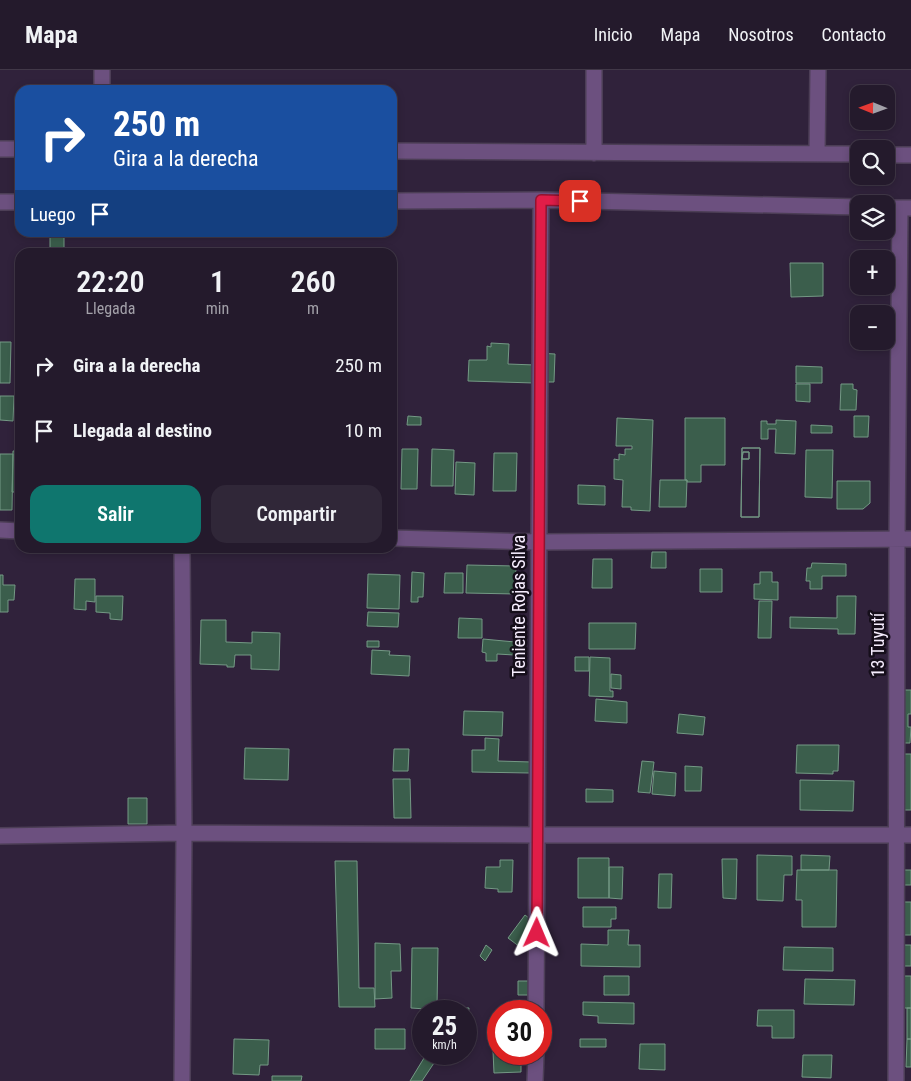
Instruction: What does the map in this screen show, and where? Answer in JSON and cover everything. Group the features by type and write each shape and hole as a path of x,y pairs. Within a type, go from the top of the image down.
{"street":[{"path":"102,70 102,85"},
{"path":"594,70 594,153"},
{"path":"817,154 818,70"},
{"path":"0,149 15,149"},
{"path":"397,151 850,154"},
{"path":"895,155 911,155"},
{"path":"397,201 541,200 850,207"},
{"name":"Teniente Rojas Silva","path":"536,1000 541,200"},
{"path":"0,202 15,202"},
{"name":"13 Tuyutí","path":"896,1081 896,835 904,539 899,208"},
{"path":"0,530 15,530"},
{"path":"397,538 538,542 904,539"},
{"path":"182,553 184,832 182,1081"},
{"path":"0,836 184,832 538,835 911,835"},
{"path":"535,1081 536,1065"}],"building":[{"path":"50,237 64,237 64,248 50,248"},
{"path":"790,263 823,263 823,296 791,297"},
{"path":"0,342 11,342 10,383 0,383"},
{"path":"491,343 509,344 508,364 535,365 534,383 468,381 469,360 487,360 487,346 491,347"},
{"path":"538,353 555,354 554,382 537,382"},
{"path":"796,366 822,367 822,383 796,383"},
{"path":"796,384 810,384 810,402 796,401"},
{"path":"841,384 853,384 853,389 857,390 856,410 840,410"},
{"path":"0,396 14,396 13,421 0,420"},
{"path":"408,416 421,417 421,425 407,425"},
{"path":"854,416 869,416 868,437 854,437"},
{"path":"617,418 653,420 650,511 631,510 631,507 622,507 623,480 614,479 614,459 619,460 619,454 625,455 625,449 632,449 632,446 616,446"},
{"path":"685,418 725,418 725,465 701,465 701,482 687,482 685,480"},
{"path":"776,420 796,421 795,454 775,453 776,429 768,429 768,439 761,439 761,421 767,421 767,424 776,424"},
{"path":"811,425 832,426 832,433 811,433"},
{"path":"742,448 760,448 759,517 741,517","holes":["743,452 749,452 749,459 742,459"]},
{"path":"742,448 760,448 759,517 741,517"},
{"path":"402,449 418,449 417,489 401,489"},
{"path":"432,449 454,450 453,486 431,486"},
{"path":"806,450 833,450 832,498 805,497"},
{"path":"13,451 15,451 15,492 12,492"},
{"path":"743,452 749,452 749,459 742,459"},
{"path":"494,453 517,453 516,491 493,491"},
{"path":"0,454 13,454 12,510 0,510"},
{"path":"456,462 475,463 474,495 455,494"},
{"path":"660,480 687,480 686,507 659,507"},
{"path":"837,481 870,481 870,503 863,509 837,509"},
{"path":"578,485 605,486 605,505 578,504"},
{"path":"652,552 666,552 666,568 651,568"},
{"path":"593,559 612,559 612,588 592,588"},
{"path":"812,563 846,564 846,576 822,576 822,589 810,589 810,581 806,581 807,568 811,568"},
{"path":"467,565 516,566 515,594 466,593"},
{"path":"700,569 722,569 722,592 700,592"},
{"path":"412,572 424,573 423,597 418,597 418,602 411,602"},
{"path":"760,572 772,572 772,582 778,582 778,600 754,599 754,584 760,584"},
{"path":"445,573 463,573 463,593 444,593"},
{"path":"368,574 400,575 399,609 367,608"},
{"path":"0,575 3,575 3,585 15,585 14,600 8,600 8,612 0,612"},
{"path":"75,579 95,579 95,602 86,601 86,610 74,609"},
{"path":"96,596 123,596 122,620 110,619 110,613 96,612"},
{"path":"837,596 856,596 855,634 838,634 838,629 790,628 790,617 837,618"},
{"path":"759,601 772,601 771,638 758,638"},
{"path":"368,612 399,613 398,627 367,626"},
{"path":"459,618 482,619 482,638 458,638"},
{"path":"201,620 226,620 226,642 252,643 252,632 280,633 279,670 251,669 251,655 235,655 234,667 200,664"},
{"path":"589,623 636,623 635,649 589,649"},
{"path":"483,639 515,642 514,655 497,654 497,661 486,661 486,653 482,652"},
{"path":"367,641 379,641 379,647 367,647"},
{"path":"372,650 390,651 389,655 410,656 409,676 371,674"},
{"path":"575,657 589,657 589,671 575,671"},
{"path":"590,657 610,658 610,691 613,691 613,697 589,696"},
{"path":"611,674 621,675 621,689 611,688"},
{"path":"894,690 911,690 911,714 908,714 908,727 911,727 910,743 894,743"},
{"path":"596,699 627,702 627,723 595,721"},
{"path":"464,711 503,712 502,736 463,735"},
{"path":"679,714 705,717 703,735 677,733"},
{"path":"485,738 499,739 498,761 531,762 530,773 472,772 472,750 485,750"},
{"path":"797,745 839,745 838,771 833,771 833,774 796,773"},
{"path":"245,748 289,749 288,780 244,779"},
{"path":"394,749 409,749 408,771 393,771"},
{"path":"894,754 911,754 911,810 894,810"},
{"path":"642,761 654,762 650,793 638,792"},
{"path":"685,766 702,767 701,791 685,791"},
{"path":"654,771 676,773 675,796 652,794"},
{"path":"393,779 410,779 411,818 394,818"},
{"path":"800,780 854,781 853,811 800,810"},
{"path":"586,789 613,790 613,802 586,802"},
{"path":"128,798 147,798 147,824 128,824"},
{"path":"757,855 792,856 792,875 784,875 783,901 757,900"},
{"path":"801,855 830,856 829,870 801,870"},
{"path":"578,858 609,858 609,898 578,898"},
{"path":"722,859 737,859 736,899 723,898"},
{"path":"500,860 513,860 512,892 498,892 498,889 485,888 486,867 500,867"},
{"path":"335,861 357,861 359,988 374,988 375,1007 339,1007"},
{"path":"609,867 623,867 622,899 609,898"},
{"path":"797,870 837,870 836,927 802,927 802,900 796,900"},
{"path":"901,870 911,870 911,885 900,885"},
{"path":"659,874 672,874 671,908 658,908"},
{"path":"896,902 911,902 911,935 895,935"},
{"path":"583,907 616,907 616,919 611,919 611,927 583,927"},
{"path":"525,915 537,924 520,947 508,938"},
{"path":"608,930 629,930 628,945 640,945 640,967 581,966 581,944 608,945"},
{"path":"375,943 400,944 401,971 391,971 392,998 375,999"},
{"path":"486,945 492,950 485,961 480,956"},
{"path":"893,945 911,945 911,966 892,966"},
{"path":"784,947 833,948 833,971 783,970"},
{"path":"412,948 438,948 437,1000 412,1000 411,1008"},
{"path":"604,976 629,976 629,995 604,995"},
{"path":"902,976 911,976 911,1008 902,1008"},
{"path":"805,979 855,980 854,1005 804,1004"},
{"path":"518,981 532,981 532,995 518,995"},
{"path":"583,1002 634,1003 634,1024 598,1023 598,1016 583,1015"},
{"path":"907,1008 911,1008 911,1039 907,1039"},
{"path":"758,1010 794,1010 794,1038 772,1038 772,1026 757,1026"},
{"path":"375,1029 405,1029 405,1049 375,1049"},
{"path":"234,1039 269,1040 268,1065 260,1065 259,1075 233,1074"},
{"path":"580,1039 606,1039 606,1047 580,1047"},
{"path":"907,1039 911,1039 911,1067 906,1067"},
{"path":"640,1044 665,1044 665,1070 639,1069"},
{"path":"803,1055 832,1055 831,1078 802,1077"},
{"path":"420,1065 433,1065 422,1081 410,1081"},
{"path":"494,1065 521,1065 521,1072 494,1073"},
{"path":"272,1076 302,1076 301,1081 272,1081"}],"route":[{"path":"537,933 541,200 580,201"}]}
